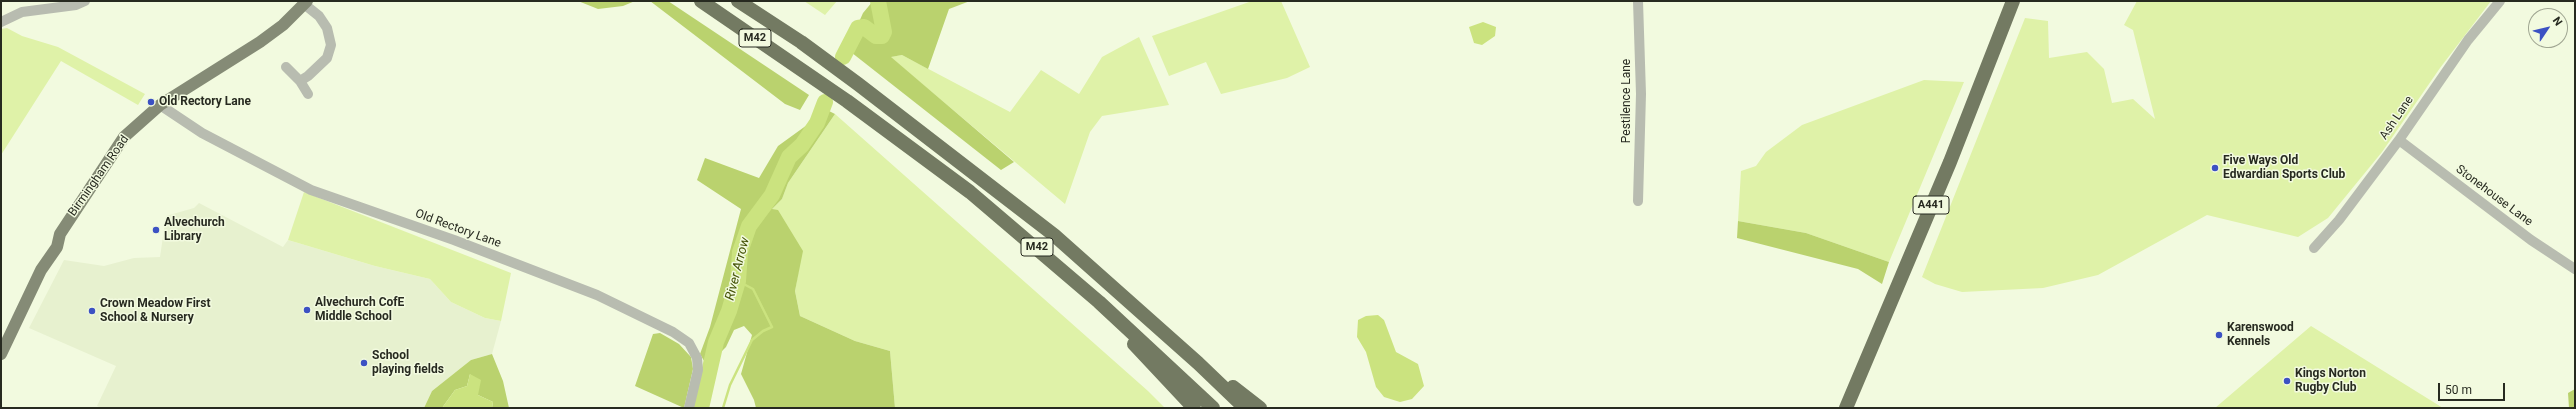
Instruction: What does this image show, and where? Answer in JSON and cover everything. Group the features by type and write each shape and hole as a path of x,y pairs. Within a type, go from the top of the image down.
{"highway":[{"name":"M42","path":"701,1 847,101 970,192 1099,302 1213,408"},
{"name":"M42","path":"738,1 821,56 1054,235 1198,363 1245,408"},
{"name":"A441","path":"1846,408 1950,162 2013,1"},
{"name":"M42","path":"1099,302 1145,356 1194,408"},
{"name":"M42","path":"1198,363 1260,408"}],"main road":[{"name":"Birmingham Road","path":"1,354 42,270 57,248 60,234 75,209 124,137 160,105 260,42 306,3"}],"street":[{"path":"1,22 22,12 58,4 76,5 85,1"},
{"name":"Pestilence Lane","path":"1638,1 1641,94 1638,201"},
{"name":"Ash Lane","path":"2314,248 2339,220 2399,140 2468,40 2500,1"},
{"path":"300,81 327,58 331,45 330,32 319,16 306,3"},
{"path":"286,67 300,81 308,94"},
{"name":"Old Rectory Lane","path":"160,105 202,133 311,190 454,240 590,292 673,332 689,343 697,358 698,370 689,408"},
{"name":"Stonehouse Lane","path":"2399,140 2531,240 2575,269"}],"shaded area":[{"path":"578,1 635,1 623,6 598,9"},
{"path":"650,1 668,1 809,95 800,110 785,104"},
{"path":"804,1 837,1 825,15"},
{"path":"873,1 970,1 949,9 928,69 902,55 891,57 1014,162 1001,170 847,49 863,13"},
{"path":"1252,1 1281,1 1310,67 1287,78 1221,94 1206,62 1169,76 1152,36"},
{"path":"2137,1 2491,1 2440,68 2382,152 2328,218 2298,237 2207,215 2098,275 2043,288 1962,292 1935,284 1922,277 2025,18 2048,21 2049,58 2087,52 2104,69 2112,103 2133,99 2155,119 2133,30 2124,25"},
{"path":"1483,22 1496,27 1495,36 1482,45 1474,43 1469,27"},
{"path":"7,28 22,36 58,47 145,94 138,105 61,61 1,155 1,29"},
{"path":"1139,37 1169,105 1102,116 1090,132 1065,204 890,57 902,55 1010,112 1041,70 1079,94 1102,57"},
{"path":"1924,80 1964,82 1889,262 1806,233 1738,221 1741,171 1756,166 1766,152 1802,125"},
{"path":"819,106 835,114 788,183 782,199 772,209 778,210 803,251 795,291 800,316 855,341 890,351 895,408 756,408 754,400 741,374 752,335 744,326 734,330 726,347 707,366 700,354 710,327 741,209 697,180 705,158 759,178 778,146 807,125"},
{"path":"835,114 1148,391 1165,408 895,408 890,351 855,341 800,316 795,291 802,251 772,209 782,199 788,183"},
{"path":"304,192 511,273 501,321 485,318 451,302 430,279 375,266 288,240"},
{"name":"Alvechurch CofE Middle School","path":"199,203 283,247 288,240 375,266 430,279 451,302 485,318 501,321 492,354 471,360 432,391 424,408 102,408 97,406 116,366 29,328 64,260 104,266 134,258 160,257 166,216 194,208"},
{"path":"1738,221 1806,233 1889,262 1882,284 1858,269 1737,238"},
{"path":"1378,315 1384,320 1396,352 1418,364 1424,386 1412,399 1400,402 1384,397 1376,387 1366,352 1357,337 1358,320 1366,316"},
{"path":"2311,326 2443,408 2215,408"},
{"path":"660,333 679,344 691,357 693,369 684,408 635,386 653,334"},
{"path":"492,354 503,381 509,408 492,408 493,402 478,395 470,374 467,386 455,390 442,408 424,408 432,391 471,360"},
{"path":"470,374 481,380 478,395 493,402 492,408 442,408 455,390 467,386"},
{"path":"2575,389 2575,408 2569,408 2568,393"}],"waterway":[{"name":"River Arrow","path":"843,57 858,28 864,27 876,36 882,36 884,32 878,1"},
{"name":"River Arrow","path":"701,408 716,342 729,311 738,281 740,252 749,226 772,195 789,157 802,145 817,123 825,102"},
{"path":"723,408 730,385 752,340 763,331 772,327 753,289 738,281"}],"place":[{"name":"Old Rectory Lane","path":"151,102"},
{"name":"Five Ways Old Edwardian Sports Club","path":"2215,168"},
{"name":"Alvechurch Library","path":"156,230"},
{"name":"Alvechurch CofE Middle School","path":"307,310"},
{"name":"Crown Meadow First School & Nursery","path":"92,311"},
{"name":"Karenswood Kennels","path":"2219,335"},
{"name":"School playing fields","path":"364,363"},
{"name":"Kings Norton Rugby Club","path":"2287,381"}]}
